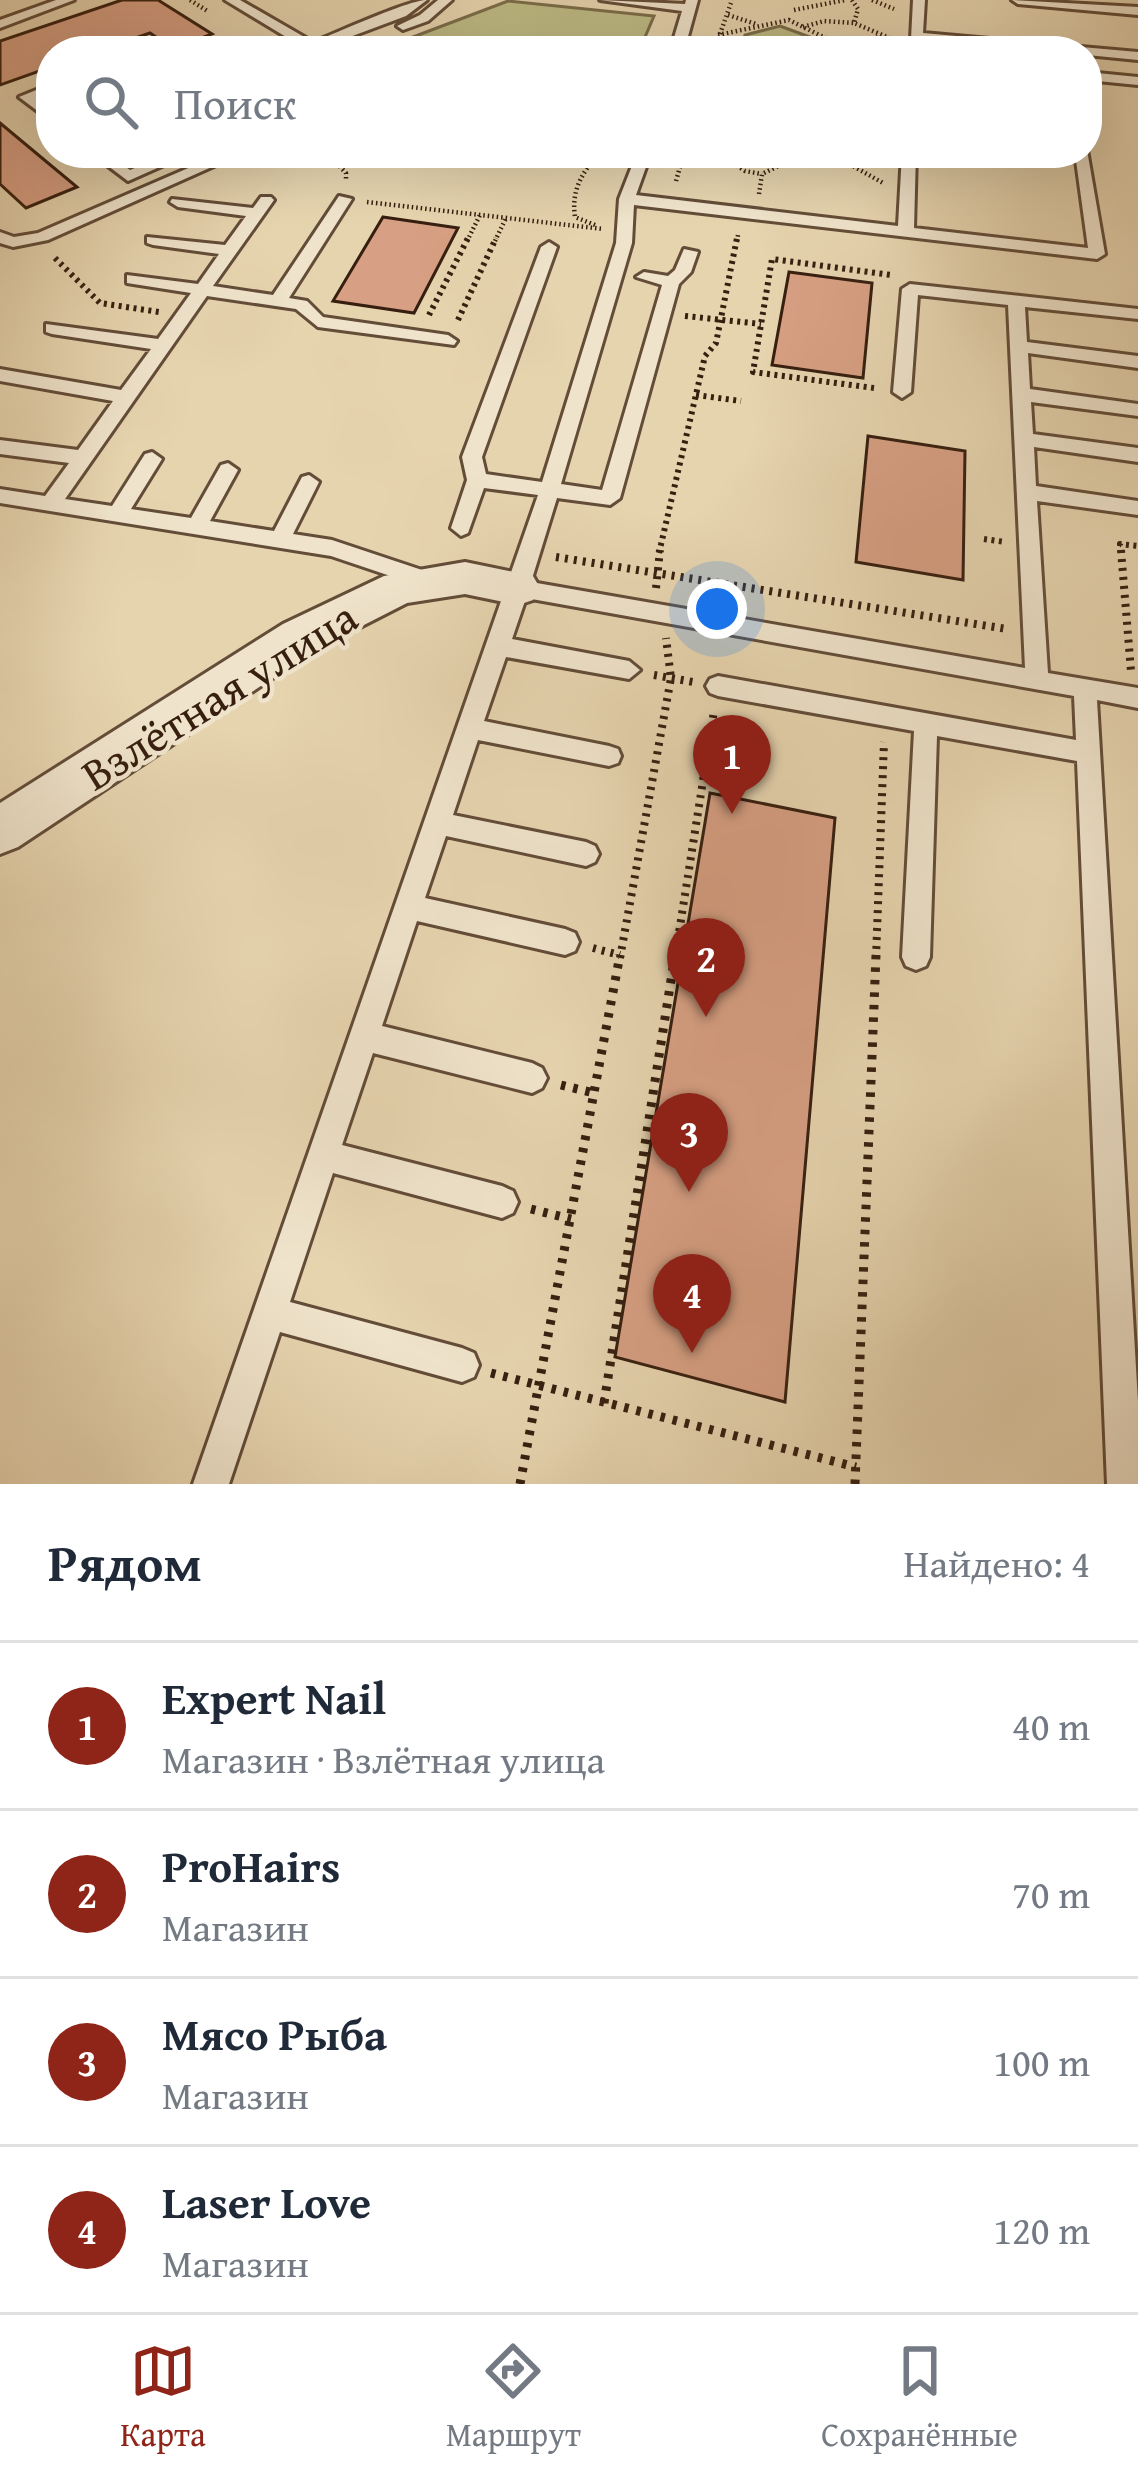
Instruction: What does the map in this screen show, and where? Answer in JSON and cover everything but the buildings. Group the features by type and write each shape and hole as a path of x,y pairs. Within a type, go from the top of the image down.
{"street":[{"name":"Взлётная улица","path":"0,831 298,637 399,588 429,580 524,571"}],"lane":[{"path":"0,24 68,0"},
{"path":"231,0 288,36"},
{"path":"344,36 421,0"},
{"path":"375,36 424,18 446,0"},
{"path":"606,0 691,4 681,36"},
{"path":"916,36 920,0"},
{"path":"1018,0 1138,10 1136,0"},
{"path":"1102,53 1138,56"},
{"path":"1102,77 1138,81"},
{"path":"118,168 128,176 147,168"},
{"path":"0,237 13,242 42,237 201,168"},
{"path":"211,1484 551,490 625,232 627,199 638,168"},
{"path":"907,232 909,168"},
{"path":"627,199 1097,254 1084,168"},
{"path":"278,302 344,199"},
{"path":"50,504 262,206 178,202"},
{"path":"153,240 230,251"},
{"path":"460,527 477,480 472,458 550,247"},
{"path":"477,480 610,498 671,282 683,272 690,252"},
{"path":"644,277 671,282"},
{"path":"133,279 301,305 319,322 448,341"},
{"path":"902,392 910,289 1138,314"},
{"path":"1016,300 1036,680"},
{"path":"52,328 163,345"},
{"path":"1018,346 1138,362"},
{"path":"0,375 126,397"},
{"path":"1021,394 1138,410"},
{"path":"1023,439 1138,455"},
{"path":"0,447 83,458"},
{"path":"117,514 152,459"},
{"path":"196,527 228,470"},
{"path":"280,539 309,482"},
{"path":"1026,492 1138,508"},
{"path":"0,496 280,539 370,558 429,580"},
{"path":"524,571 658,613 1084,688 1135,691"},
{"path":"498,646 629,670"},
{"path":"718,686 1088,752"},
{"path":"1084,688 1125,1484"},
{"path":"916,957 926,725"},
{"path":"470,728 609,756"},
{"path":"438,823 586,854"},
{"path":"409,907 565,941"},
{"path":"364,1036 532,1078"},
{"path":"324,1155 502,1202"},
{"path":"269,1313 462,1365"}],"path":[{"path":"718,35 732,0"},
{"path":"789,20 799,0"},
{"path":"794,10 845,0"},
{"path":"872,0 890,5"},
{"path":"728,15 758,25"},
{"path":"718,35 789,20 822,36"},
{"path":"803,27 824,21 854,23"},
{"path":"587,168 576,182 571,200 575,217 625,232"},
{"path":"740,168 762,174"},
{"path":"856,168 889,187 884,229"},
{"path":"426,321 480,215"},
{"path":"448,341 506,218"},
{"path":"520,1484 671,678 655,572 705,356 716,343 737,235"},
{"path":"902,392 753,372 772,260 906,277"},
{"path":"696,395 741,401"},
{"path":"1135,691 1120,544 1138,547"},
{"path":"524,571 655,572 1007,628"},
{"path":"604,1403 718,686 629,670"},
{"path":"855,1484 885,717"},
{"path":"462,1365 856,1467"}],"shaded area":[{"path":"508,1 654,16 645,36 416,36"},
{"path":"780,26 807,36 745,36"}],"place":[{"name":"Expert Nail","path":"732,814"},
{"name":"ProHairs","path":"706,1017"},
{"name":"Мясо Рыба","path":"689,1192"},
{"name":"Laser Love","path":"692,1353"}]}
